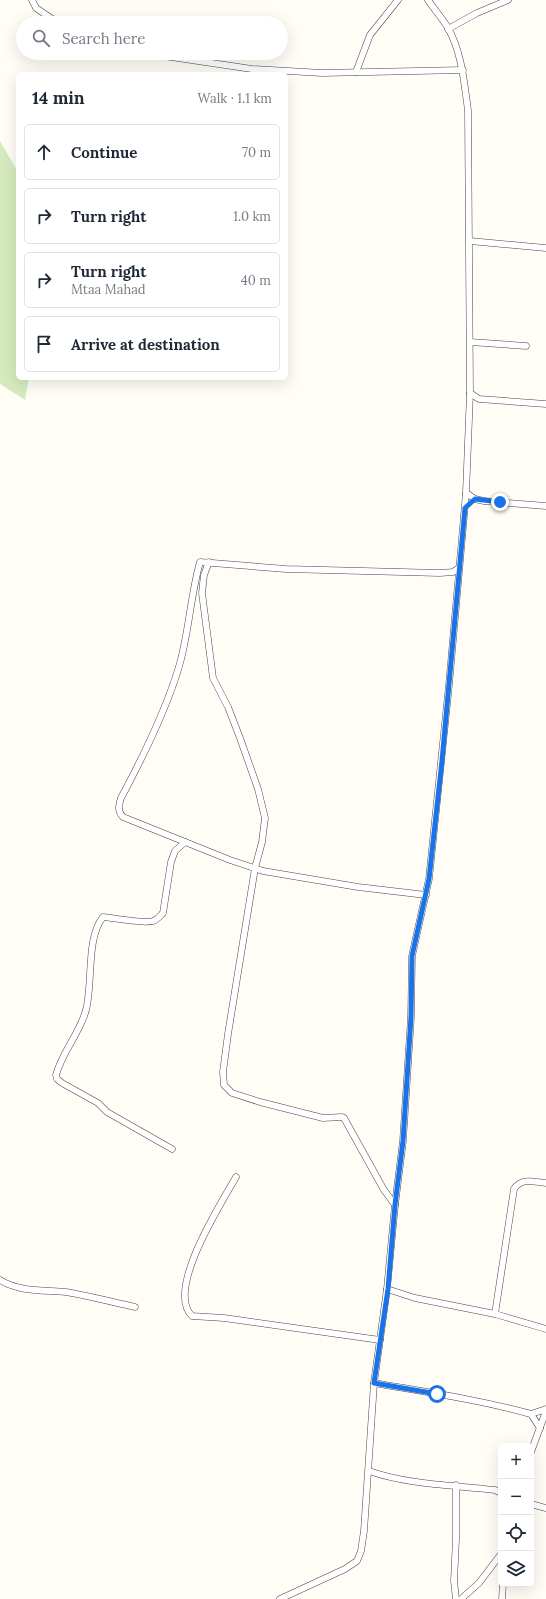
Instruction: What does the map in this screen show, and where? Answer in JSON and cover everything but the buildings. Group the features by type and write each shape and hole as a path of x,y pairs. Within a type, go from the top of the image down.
{"street":[{"path":"32,0 36,8 50,16"},
{"path":"356,72 370,35 398,0"},
{"path":"280,1599 345,1569 357,1561 361,1551 369,1471 374,1383 388,1289 403,1134 411,1017 412,956 429,879 442,761 465,508 470,393 468,110 462,70 448,29 428,0"},
{"path":"448,29 477,13 508,0"},
{"path":"191,60 252,69 322,74 462,70"},
{"path":"470,240 546,248"},
{"path":"470,342 526,346"},
{"path":"470,393 479,399 546,404"},
{"path":"469,410 479,399"},
{"path":"466,493 475,499 546,506"},
{"path":"465,508 475,499"},
{"path":"426,895 358,887 275,874 246,865 123,817 119,808 121,798 154,735 178,669 200,562 286,569 440,574 453,572 459,568"},
{"path":"208,562 204,575 202,593 212,678 228,708 240,738 266,818 262,842 255,868 228,1034 223,1072 224,1085 232,1093 260,1102 323,1118 344,1118 384,1190 395,1205"},
{"path":"171,836 175,851"},
{"path":"172,1149 107,1112 98,1103 62,1083 57,1079 56,1075 85,1012 91,978 90,964 98,923 103,917 146,922 154,921 163,913 171,862 175,851 185,842"},
{"path":"246,865 258,859"},
{"path":"236,1177 207,1228 194,1256 185,1293 186,1306 190,1314 192,1316 224,1318 380,1340"},
{"path":"495,1314 514,1189 525,1181 546,1183"},
{"path":"0,1280 19,1287 34,1290 66,1292 135,1307"},
{"path":"388,1289 415,1298 495,1314 546,1329"},
{"path":"386,1298 399,1293"},
{"path":"374,1383 493,1404 531,1414 546,1410"},
{"path":"534,1444 546,1410"},
{"path":"531,1414 540,1428"},
{"path":"369,1471 383,1476 412,1481 456,1485 498,1492"},
{"path":"456,1485 454,1581 456,1599"},
{"path":"534,1505 546,1508"},
{"path":"461,1599 479,1583 498,1558"},
{"path":"502,1587 502,1599"}],"green space":[{"path":"0,141 16,169 16,380 29,380 25,400 0,384"}],"route":[{"path":"437,1394 374,1383 388,1289 395,1205 403,1141 411,1017 412,956 429,879 439,777 442,761 465,508 475,499 500,502"}]}
